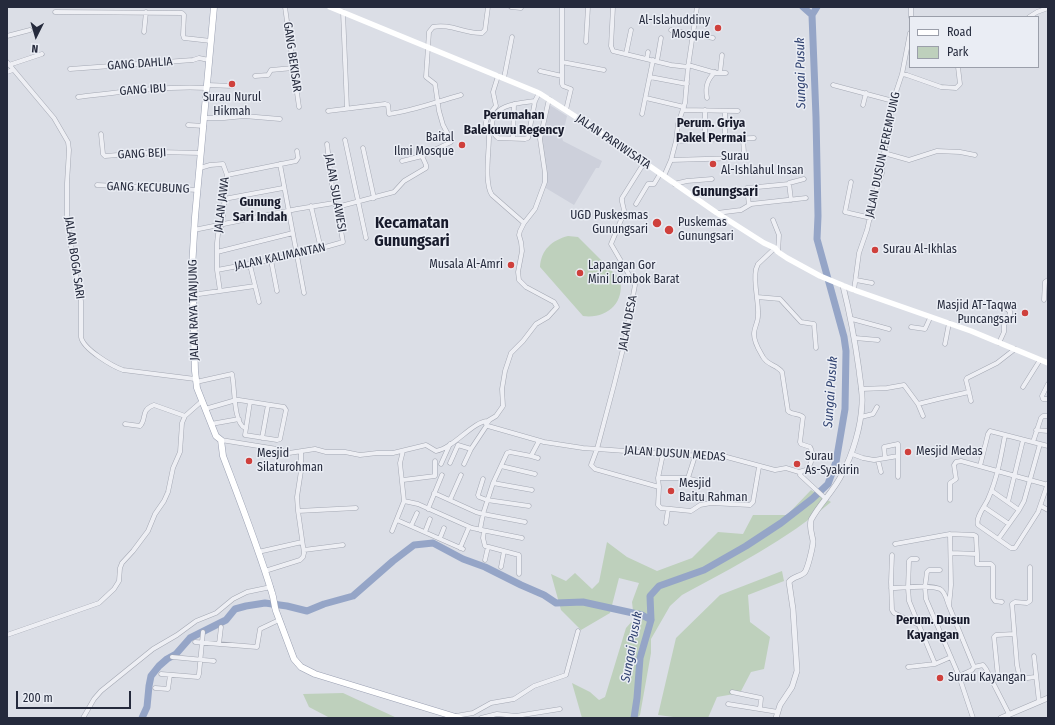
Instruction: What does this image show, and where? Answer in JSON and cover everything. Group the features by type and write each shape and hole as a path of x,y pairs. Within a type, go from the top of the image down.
{"main road":[{"name":"JALAN RAYA TANJUNG","path":"214,7 194,230 192,295 195,380 202,402 216,436 221,440 223,456 271,587 274,606 294,660 304,669 315,674 456,717"},
{"name":"JALAN PARIWISATA","path":"330,7 539,93 717,213 777,250 794,263 820,276 854,290 999,342 1048,363"}],"street":[{"name":"GANG BEKISAR","path":"285,7 299,107"},
{"path":"402,161 422,156 451,142 443,125 434,84 426,77 430,31 435,26 445,26 471,33 483,32 488,7"},
{"path":"511,7 521,8"},
{"path":"562,7 562,86 572,89 566,110"},
{"path":"586,42 588,7"},
{"path":"613,7 611,48 614,52 655,60 671,65 688,66 726,74"},
{"path":"636,204 648,184 654,184 662,175 671,160 676,141 678,124 683,109 697,7"},
{"path":"1030,16 1048,8"},
{"path":"55,12 182,13 184,15 184,38 211,41"},
{"path":"144,32 146,12"},
{"path":"343,12 347,108"},
{"path":"7,36 30,30"},
{"path":"626,54 631,30"},
{"path":"671,30 713,38"},
{"path":"504,78 512,37"},
{"path":"642,114 650,77 661,38"},
{"name":"JALAN DUSUN PEREMPUNG","path":"854,290 859,253 871,218 876,191 882,173 893,101 902,74 909,38"},
{"path":"647,59 648,52"},
{"path":"7,72 13,70 8,64 42,54"},
{"path":"707,98 707,84 710,77 717,73 722,55"},
{"name":"GANG DAHLIA","path":"70,69 194,60 198,58 209,60"},
{"path":"562,62 604,70"},
{"path":"255,76 268,75 271,70 293,68"},
{"path":"902,74 941,87 956,88 960,85 958,68"},
{"name":"JALAN BOGA SARI","path":"13,70 25,82 54,118 68,142 67,218 80,297 80,337 82,343 119,369 195,380"},
{"path":"540,71 562,76"},
{"path":"498,76 493,92 496,106 488,116 486,123 488,137 487,164 489,189 492,195 524,223"},
{"path":"650,77 687,84"},
{"path":"833,85 893,101"},
{"name":"GANG IBU","path":"78,97 136,90 233,86"},
{"path":"535,101 506,106 499,110 494,118 492,126 492,129 497,137 526,139 529,137 535,101 539,93"},
{"path":"863,105 866,93"},
{"path":"328,111 386,104 388,105 389,114 406,111 462,95"},
{"path":"646,98 683,109 725,112 738,111"},
{"path":"464,464 471,449 489,422 496,416 503,406 502,389 505,371 511,353 523,341 536,324 548,317 557,307 554,302 526,287 518,276 522,251 519,233 524,223 535,209 545,182 546,173 540,139 549,99"},
{"path":"513,138 514,104"},
{"path":"705,110 705,140"},
{"path":"725,112 725,139"},
{"path":"204,118 244,116 280,119"},
{"path":"188,125 204,126"},
{"name":"GANG BEJI","path":"101,134 103,154 105,156 154,152 201,153"},
{"path":"676,141 754,138"},
{"path":"671,160 739,158 744,153 743,139"},
{"path":"345,140 366,238"},
{"name":"JALAN SULAWESI","path":"327,144 343,242"},
{"path":"363,148 374,198"},
{"path":"227,175 297,160 297,151"},
{"path":"884,153 909,160 937,151 960,152 975,155"},
{"path":"194,230 311,206 359,202 394,192 404,181 426,169 422,156"},
{"name":"JALAN DESA","path":"597,449 622,352 635,285 611,244 625,210 621,204 622,198 644,163"},
{"name":"JALAN JAWA","path":"200,168 221,164 224,165 227,175 222,225 218,234 217,270 220,291"},
{"path":"280,164 283,188 289,211 304,293"},
{"path":"674,184 687,181 712,179"},
{"path":"748,205 747,185 789,184 790,182 804,179"},
{"path":"850,182 845,212 871,218"},
{"path":"789,184 790,200"},
{"name":"GANG KECUBUNG","path":"97,186 198,190"},
{"path":"224,199 283,188"},
{"path":"717,213 742,210 748,205 806,198"},
{"path":"311,206 321,249"},
{"path":"773,220 779,235 777,250 757,266 755,274 758,316 754,335 758,350 765,360 776,366 781,371 787,396 788,410 803,417 800,443 812,449 810,466 806,470 800,472 800,475 825,498"},
{"path":"217,252 256,241 293,233"},
{"name":"JALAN KALIMANTAN","path":"217,270 297,255 343,242"},
{"path":"271,260 277,291"},
{"path":"250,265 259,302"},
{"path":"856,280 872,283"},
{"path":"1044,300 1045,282 1048,280"},
{"path":"776,718 780,705 792,687 797,671 790,582 792,578 804,573 807,568 813,544 810,522 840,478 852,454 861,416 862,389 852,319 838,284"},
{"path":"192,295 255,286"},
{"path":"757,297 780,299 801,322 814,324 816,348"},
{"path":"999,342 1011,313 1008,310"},
{"path":"911,327 925,328 930,318"},
{"path":"852,319 888,330"},
{"path":"945,344 949,324"},
{"path":"855,338 878,340"},
{"path":"971,401 966,380 967,378 990,367 1009,355 1015,349"},
{"path":"1023,388 1040,360"},
{"path":"195,380 232,374 234,400 241,426 245,428"},
{"path":"1048,384 1042,396 1043,399 1048,399"},
{"path":"862,389 887,388 904,385 918,404 923,416"},
{"path":"918,404 969,392"},
{"path":"205,409 234,400 250,402 285,408 284,424 279,439 245,435 244,433 250,402"},
{"path":"7,635 99,603 114,589 119,581 122,563 133,552 148,531 155,514 168,492 180,452 182,423 185,416 202,402"},
{"path":"125,424 140,426 144,421 144,413 150,406 154,405 185,416"},
{"path":"262,438 268,405"},
{"path":"861,416 873,414 877,407"},
{"path":"1033,442 1041,417 1048,416"},
{"path":"211,424 239,419"},
{"path":"221,440 277,449 289,453 315,449 326,452 341,451 364,455 403,451 426,445 430,446 433,450 438,450 450,444 481,422 489,422"},
{"name":"JALAN DUSUN MEDAS","path":"489,422 539,441 556,444 663,454 723,456 776,471 786,468 800,472"},
{"path":"1036,430 1048,431"},
{"path":"978,465 988,434 992,431 1048,446"},
{"path":"950,500 950,483 956,479 955,463 961,461 978,465 998,471 1048,484 1041,506 1016,547 1011,548 978,523 977,519 992,491 998,471 1006,435"},
{"path":"1008,502 1023,440"},
{"path":"531,456 539,441"},
{"path":"441,464 450,444"},
{"path":"885,458 884,447 898,444 898,477"},
{"path":"999,538 1020,510 1026,498 1040,444"},
{"path":"450,463 458,445 471,449"},
{"path":"597,449 591,463 594,469 660,487"},
{"path":"392,531 404,501 403,480 400,463 403,451"},
{"path":"265,571 301,560 304,556 297,498 301,470 301,452"},
{"path":"519,574 519,555 485,546 483,542 482,530 483,514 493,483 505,455 508,452 538,458"},
{"path":"663,454 658,478 660,487 658,505 661,508 668,509 691,512 700,505 715,502 750,505 753,502 759,467"},
{"path":"852,454 869,460 878,460 898,456"},
{"path":"688,478 695,456"},
{"path":"878,460 881,472"},
{"path":"403,480 435,476 435,461"},
{"path":"501,466 535,474"},
{"path":"450,500 461,475"},
{"path":"428,509 442,476"},
{"path":"658,478 688,478 698,481"},
{"path":"483,479 478,496 487,500 529,506"},
{"path":"493,483 532,490"},
{"path":"992,491 1020,510"},
{"path":"434,493 476,512 525,522"},
{"path":"404,501 418,504 469,527 522,538"},
{"path":"1041,506 1048,510"},
{"path":"984,507 1009,524"},
{"path":"298,511 356,508"},
{"path":"666,523 668,509"},
{"path":"411,526 417,513"},
{"path":"397,520 461,548 469,527"},
{"path":"425,532 430,520"},
{"path":"440,538 444,528"},
{"path":"949,606 951,594 950,534"},
{"path":"894,544 950,534 975,535 977,537 977,564 993,566 993,598 995,601 1002,602"},
{"path":"258,552 302,542"},
{"path":"304,550 343,545"},
{"path":"485,560 488,548"},
{"path":"501,567 504,551"},
{"path":"951,553 977,554"},
{"path":"892,555 891,608 893,611 918,624"},
{"path":"917,559 911,559 909,561 908,597 910,606 935,664"},
{"path":"1020,678 1017,665 1012,604 1015,602 1027,603 1030,601 1030,567"},
{"path":"940,570 928,571 925,587 927,602 959,676 973,718"},
{"path":"83,718 100,691 153,649 177,635 196,621 216,613 243,593 271,587"},
{"path":"891,588 925,587 941,589 974,666"},
{"path":"195,642 257,647 260,629 279,620"},
{"path":"219,644 221,627"},
{"path":"456,717 473,713 491,703 514,699 534,686 566,675 578,631"},
{"path":"161,674 197,677 199,674 201,660 203,632"},
{"path":"1014,634 996,635 994,637 997,675 1000,678 1035,677"},
{"path":"1034,656 1035,677 1039,700"},
{"path":"172,657 214,661"},
{"path":"908,667 935,664 951,657"},
{"path":"959,676 972,670 974,666 982,665 986,669 1009,713"},
{"path":"156,688 168,689 170,675"},
{"path":"732,692 760,698 760,709"},
{"path":"1001,718 1039,700 1048,698"},
{"path":"728,704 778,712"},
{"path":"481,718 497,714 518,715 560,709"}],"shaded area":[{"path":"548,104 567,116 562,137 563,141 602,161 599,168 596,168 574,205 544,187 540,138"}],"green space":[{"name":"Lapangan Gor Mini Lombok Barat","path":"568,236 578,237 620,279 620,296 612,308 606,312 599,315 583,316 540,267 545,251 548,247 557,240"},
{"path":"811,490 831,502 814,516 778,541 682,595 670,606 651,639 651,653 640,715 637,718 582,718 572,683 590,692 599,700 605,697 626,628 634,619 632,602 639,583 619,578 610,613 581,630 561,610 551,574 566,581 575,573 592,589 599,582 607,542 627,557 657,571 692,558 718,532 743,534 753,515 787,515"},
{"path":"782,571 784,581 748,595 750,622 770,637 764,669 751,672 740,693 717,697 708,718 681,718 658,715 676,638 720,595"},
{"path":"343,693 397,718 330,718 309,707 303,694"}],"waterway":[{"name":"Sungai Pusuk","path":"803,7 812,15 817,7"},
{"name":"Sungai Pusuk","path":"634,718 640,658 651,620 650,596 659,586 704,570 746,546 781,523 812,499 828,484 836,462 845,409 846,351 844,337 817,239 816,117 812,15"},
{"path":"142,718 147,707 151,676 159,666 176,654 190,638 226,620 235,609 265,603 307,611 324,604 353,596 414,545 433,543 463,559 485,567 544,595 556,603 583,602 642,615 651,620"}],"place":[{"name":"Al-Islahuddiny Mosque","path":"718,28"},
{"name":"Surau Nurul Hikmah","path":"232,84"},
{"name":"Baital Ilmi Mosque","path":"462,145"},
{"name":"Surau Al-Ishlahul Insan","path":"713,164"},
{"name":"UGD Puskesmas Gunungsari","path":"657,223"},
{"name":"Puskemas Gunungsari","path":"669,230"},
{"name":"Surau Al-Ikhlas","path":"875,250"},
{"name":"Musala Al-Amri","path":"511,265"},
{"name":"Lapangan Gor Mini Lombok Barat","path":"580,273"},
{"name":"Masjid AT-Taqwa Puncangsari","path":"1025,313"},
{"name":"Mesjid Medas","path":"908,452"},
{"name":"Mesjid Silaturohman","path":"249,461"},
{"name":"Surau As-Syakirin","path":"797,464"},
{"name":"Mesjid Baitu Rahman","path":"671,491"},
{"name":"Surau Kayangan","path":"940,678"}],"district":[{"name":"Perumahan Balekuwu Regency","path":"514,122"},
{"name":"Perum. Griya Pakel Permai","path":"711,130"},
{"name":"Gunungsari","path":"725,192"},
{"name":"Gunung Sari Indah","path":"260,210"},
{"name":"Kecamatan Gunungsari","path":"412,233"},
{"name":"Perum. Dusun Kayangan","path":"933,628"}]}
